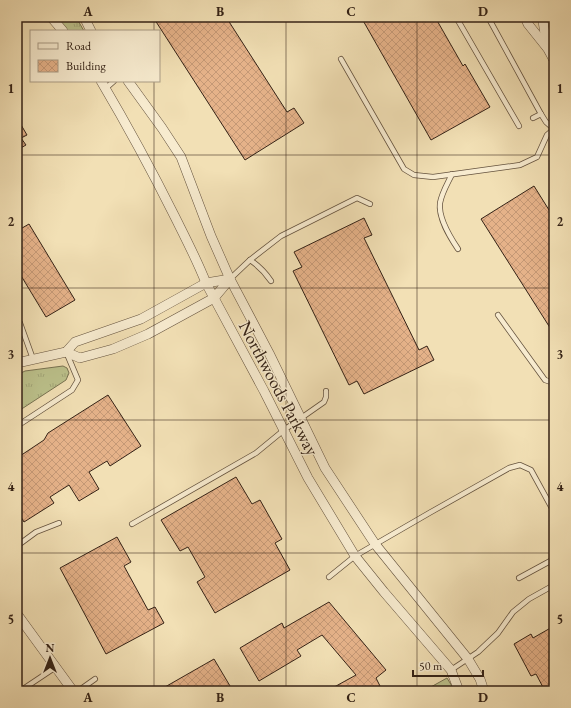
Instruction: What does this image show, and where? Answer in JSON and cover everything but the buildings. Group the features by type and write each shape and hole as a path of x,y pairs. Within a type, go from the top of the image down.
{"street":[{"path":"52,17 62,30"},
{"path":"84,17 90,30"},
{"path":"525,17 528,24 548,49 554,60"},
{"path":"541,17 548,49"},
{"name":"Northwoods Parkway","path":"129,82 181,157 211,236 230,279 325,468 375,544 468,659 480,679 484,691"},
{"name":"Northwoods Parkway","path":"103,85 160,188 206,283 264,391 308,478 355,556 451,670 460,691"},
{"path":"66,352 75,342 141,319 206,283 230,279"},
{"path":"17,364 66,352 80,358 113,349 148,334 214,298 230,279"},
{"path":"17,614 73,691"}],"lane":[{"path":"456,17 519,126"},
{"path":"341,59 404,169 414,175 433,176 520,165 537,157 548,135 554,129 546,122 541,114 488,17"},
{"path":"533,118 541,114"},
{"path":"452,174 443,192 440,204 441,215 447,232 458,249"},
{"path":"230,279 250,260 281,236 357,198 370,204"},
{"path":"250,260 258,264 271,281"},
{"path":"498,315 545,380 554,383"},
{"path":"17,325 20,323 33,359"},
{"path":"17,426 72,390 78,380 66,352"},
{"path":"132,524 256,453 300,418 324,402 326,391"},
{"path":"329,577 355,556 509,468 520,465 531,470 554,512"},
{"path":"17,546 36,532 59,523"},
{"path":"519,578 554,559"},
{"path":"451,670 478,652 498,633 513,612 529,599 554,585"},
{"path":"20,691 56,667"},
{"path":"78,691 95,679"}],"green space":[{"path":"57,17 76,17 83,30 67,30"},
{"path":"63,366 67,368 69,373 66,380 17,412 17,375 25,371"},
{"path":"447,678 455,691 429,691 429,688"}]}
